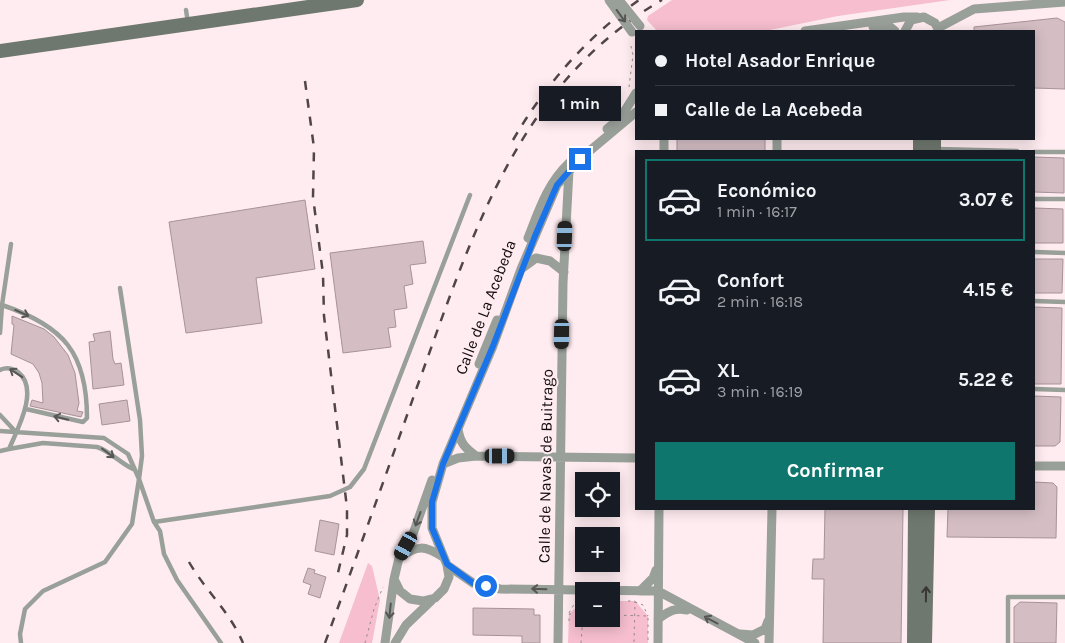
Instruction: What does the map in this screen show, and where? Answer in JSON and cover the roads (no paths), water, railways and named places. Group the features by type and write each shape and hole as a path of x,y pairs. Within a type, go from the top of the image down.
{"street":[{"path":"0,51 43,45 187,17 357,0"},
{"path":"609,0 635,32"},
{"path":"619,0 635,31"},
{"path":"812,30 904,17 924,17 932,20 939,30 974,9 1065,2"},
{"path":"906,30 911,20 917,17"},
{"path":"852,30 876,26 889,26 894,30"},
{"name":"Calle de La Acebeda","path":"399,558 412,534 541,203 554,177 576,155 621,117 633,91"},
{"name":"Calle de La Acebeda","path":"445,561 432,528 432,502 443,464 493,346 521,269 557,185 580,159 632,121"},
{"name":"Calle de Navas de Buitrago","path":"558,643 564,272 566,199 569,170"},
{"path":"521,269 536,258 550,260 564,272"},
{"path":"458,429 459,438 464,448 476,456"},
{"path":"443,464 458,458 476,456 635,458"},
{"path":"1035,466 1065,466"},
{"path":"658,643 659,510"},
{"path":"769,643 772,510"},
{"path":"914,643 916,510"},
{"path":"925,643 928,510"},
{"path":"385,643 394,579 399,558 413,548 429,548 473,583 500,589 658,592 754,643"},
{"path":"640,591 654,578 658,560"},
{"path":"395,643 406,625 444,589 448,577 445,561"},
{"path":"394,579 400,591 410,599 423,601 435,598"},
{"path":"658,618 670,610 679,608 694,611"},
{"path":"736,634 753,635 765,629 770,616"}],"lane":[{"path":"934,146 1000,150"},
{"path":"1035,152 1065,152"},
{"path":"154,522 330,496 350,487 364,469 470,195"},
{"path":"1035,199 1065,199"},
{"path":"0,333 11,244"},
{"path":"1035,252 1065,252"},
{"path":"21,643 20,634 25,609 43,591 105,562 132,524 142,456 140,420 120,288"},
{"path":"1035,302 1065,302"},
{"path":"2,305 42,322 62,337 80,365 85,384 87,418 83,422 26,409"},
{"path":"0,369 13,369 23,377 27,389 26,409 15,430 9,448"},
{"path":"1035,389 1065,390"},
{"path":"0,415 15,430"},
{"path":"0,431 15,430 104,438 128,454 154,522 160,531 164,554 176,580 221,643"},
{"path":"0,451 9,448 43,444 97,447 103,449 120,464 133,469"},
{"path":"1008,643 1008,596 1065,596"}],"railway":[{"path":"513,140 539,100 568,63 620,14 639,0"},
{"path":"325,643 437,331 480,222 505,170 535,121 570,76 612,35 662,0"},
{"path":"305,81 314,148 313,197 323,274 324,316 347,508 347,535 337,577"},
{"path":"189,562 231,621 243,643"}]}
